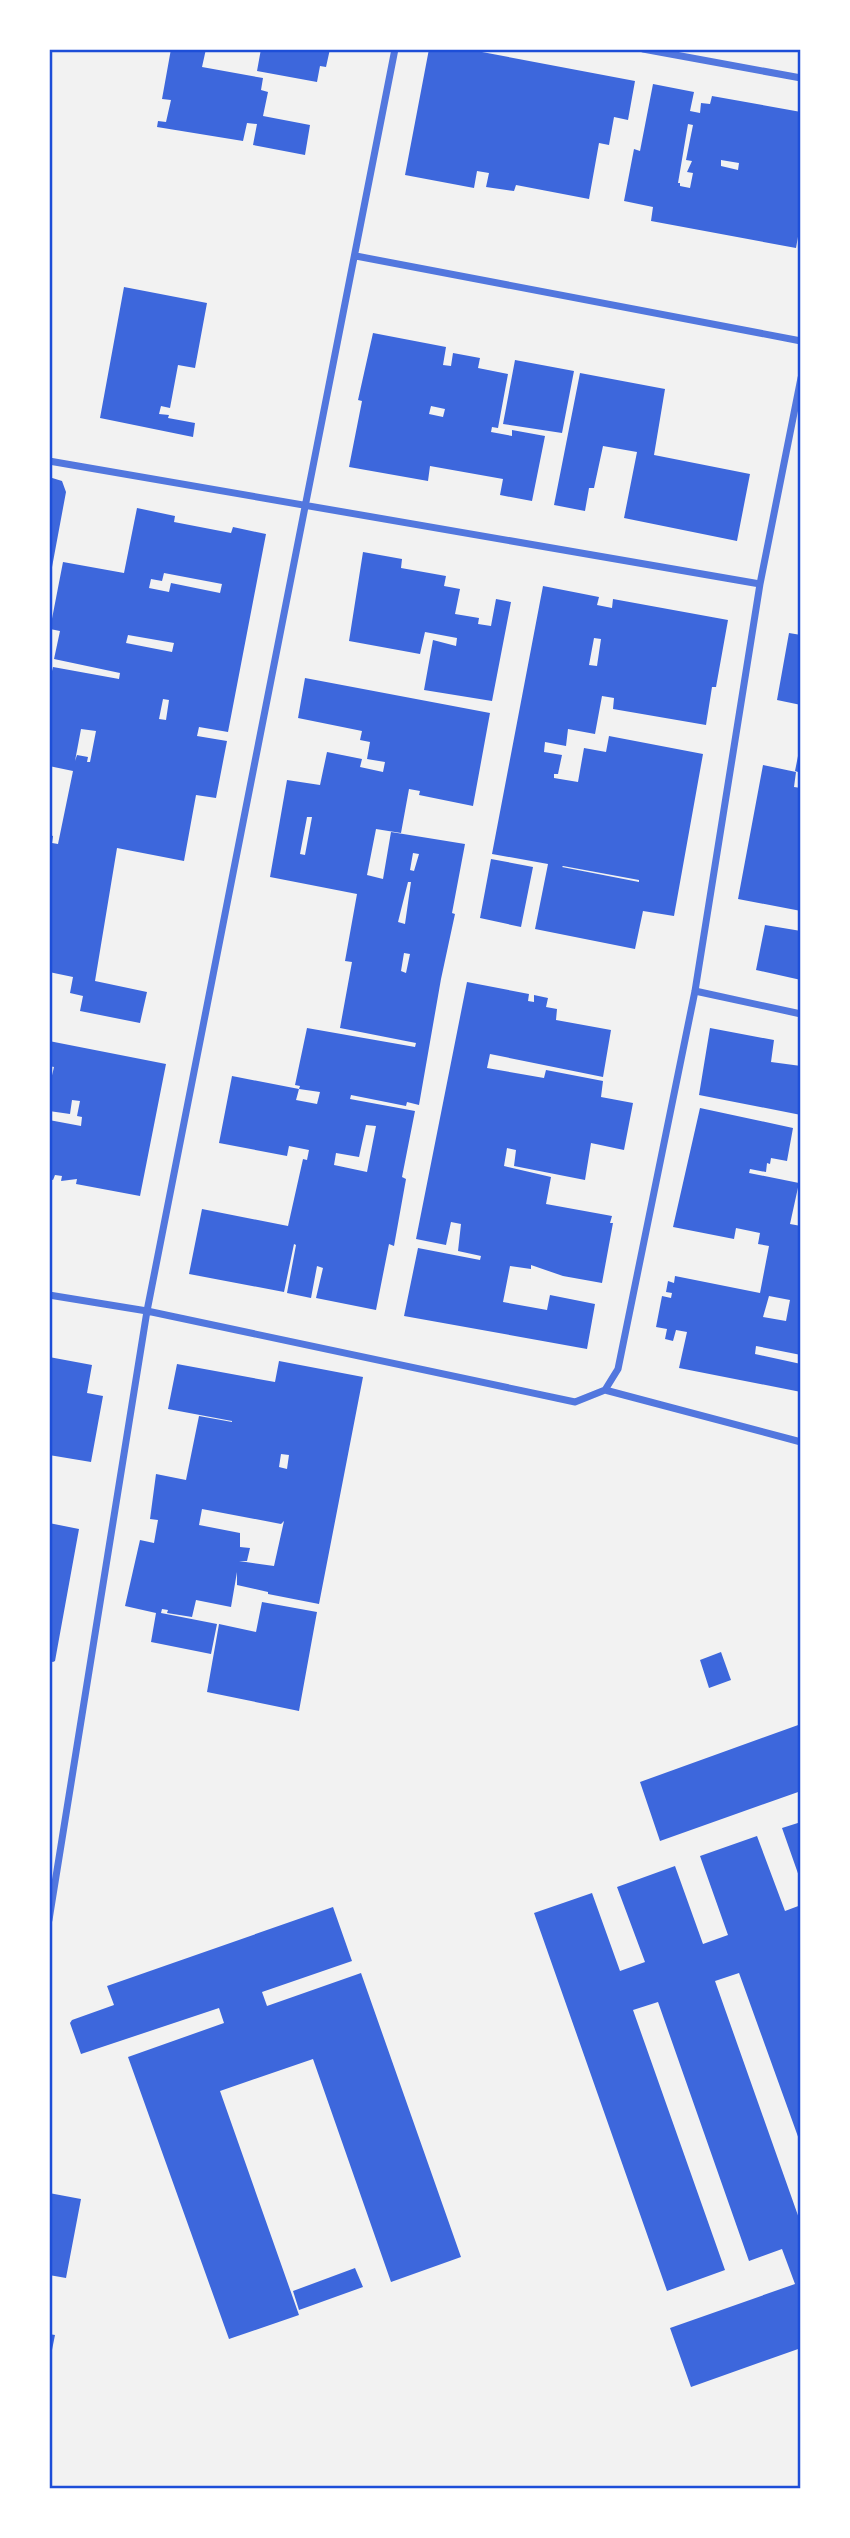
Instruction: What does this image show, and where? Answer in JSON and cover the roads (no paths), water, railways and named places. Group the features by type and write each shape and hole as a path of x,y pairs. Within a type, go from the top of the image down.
{"street":[{"path":"49,1920 147,1311 395,49"},
{"path":"643,49 801,78"},
{"path":"356,256 801,341"},
{"path":"49,1295 147,1311 575,1402 605,1390 618,1369 695,991 760,584 801,378"},
{"path":"49,461 760,584"},
{"path":"695,991 801,1014"},
{"path":"605,1390 801,1442"}]}
